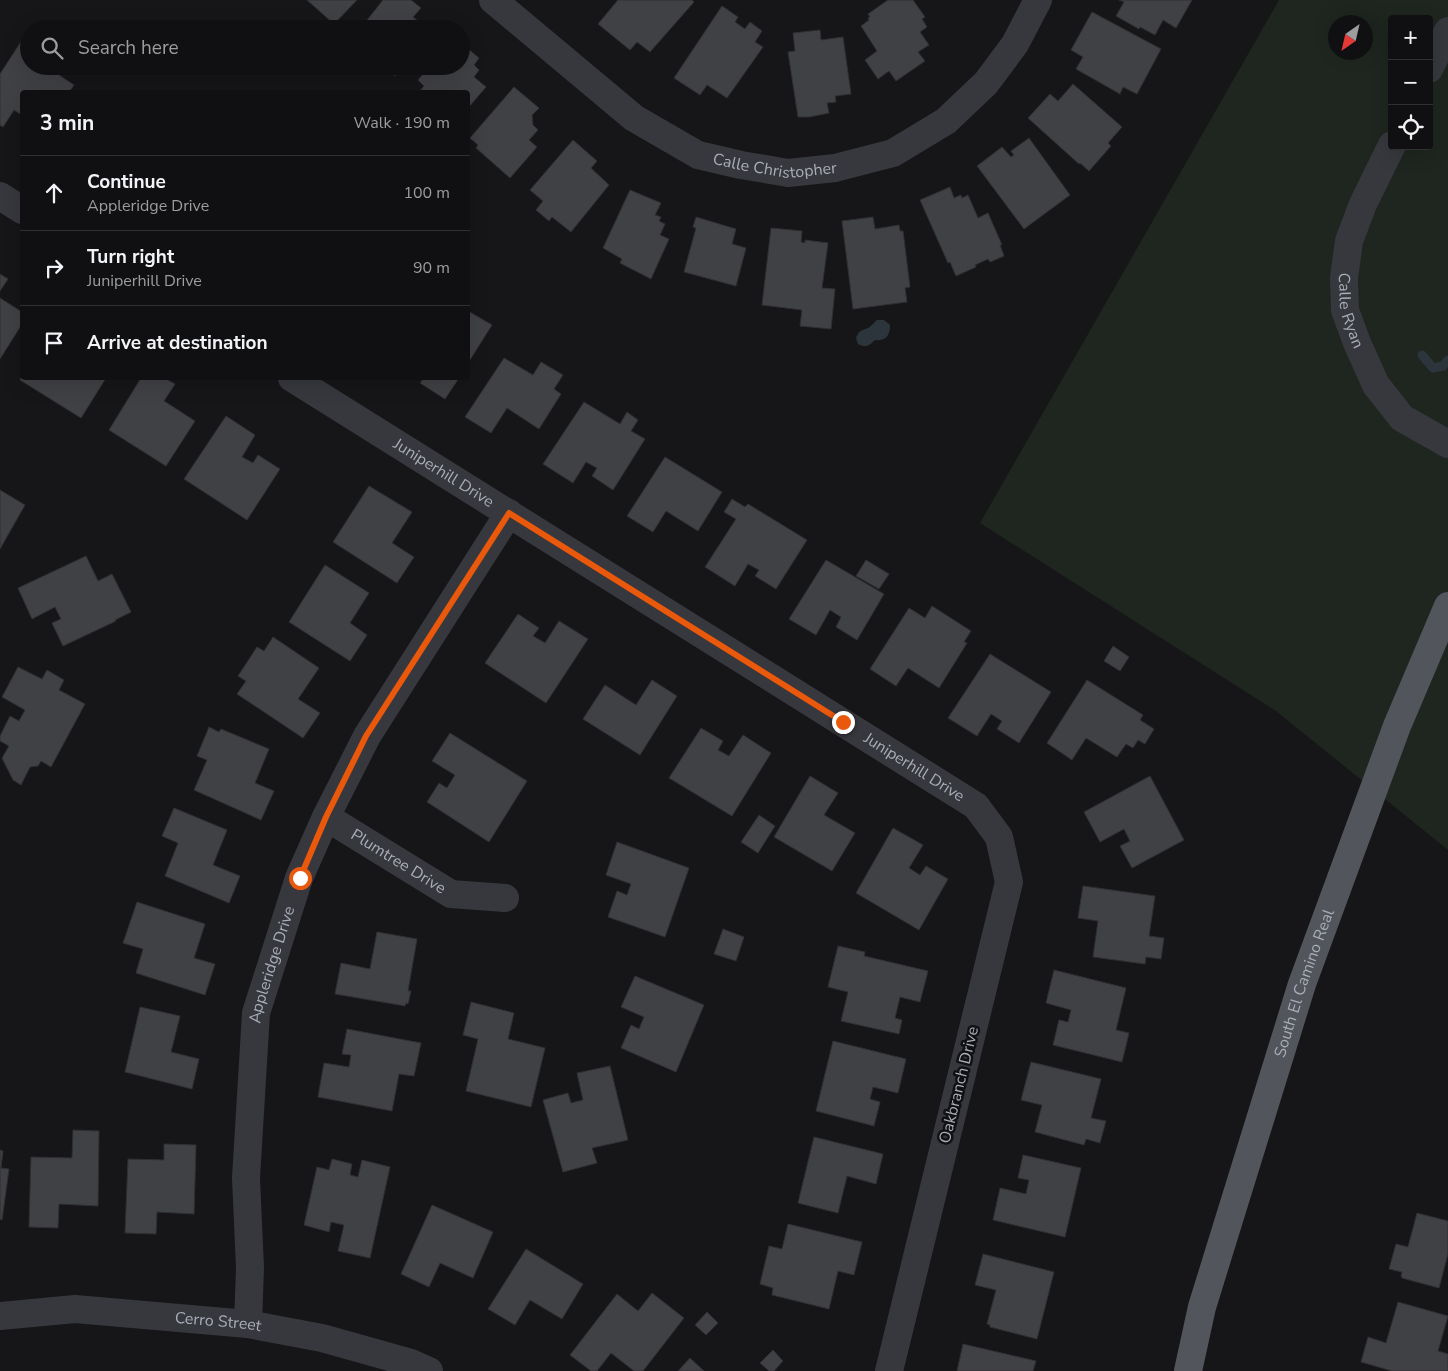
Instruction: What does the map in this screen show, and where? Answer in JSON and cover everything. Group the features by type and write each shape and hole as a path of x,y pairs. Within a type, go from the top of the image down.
{"main road":[{"name":"South El Camino Real","path":"1188,1371 1202,1307 1302,984 1397,726 1448,606"}],"street":[{"name":"Calle Christopher","path":"493,0 634,118 660,134 698,155 741,166 788,173 835,168 893,153 946,121 986,83 1015,44 1038,0"},
{"path":"1433,61 1448,31"},
{"name":"Calle Ryan","path":"1390,150 1363,204 1349,241 1344,278 1346,310 1376,385 1402,418 1448,444"},
{"path":"0,196 20,209"},
{"name":"Juniperhill Drive","path":"295,380 976,806"},
{"name":"Appleridge Drive","path":"248,1324 250,1268 246,1178 256,1013 300,878 326,817 366,736 509,513"},
{"name":"Oakbranch Drive","path":"889,1371 1009,882 999,837 976,806"},
{"name":"Plumtree Drive","path":"326,817 451,894 505,898"},
{"name":"Cerro Street","path":"0,1316 75,1309 248,1324 322,1338 411,1362 429,1371"}],"shaded area":[{"path":"1279,0 1448,0 1448,850 1276,711 980,523"},
{"path":"877,320 884,320 890,325 887,337 882,340 875,340 867,346 858,344 856,338 858,333"}],"building":[{"path":"307,0 357,0 338,20 330,20"},
{"path":"383,0 411,0 421,8 413,17 417,20 367,20"},
{"path":"618,0 692,0 694,2 650,52 637,42 630,50 598,24"},
{"path":"888,0 913,0 925,17 922,19 927,27 920,32 929,45 918,52 925,61 896,81 889,71 878,79 865,60 877,51 861,26 869,20 868,14"},
{"path":"1119,0 1192,0 1176,28 1163,20 1155,35 1140,27 1139,29 1116,16 1124,2"},
{"path":"722,6 738,17 735,22 745,29 750,22 762,31 755,42 763,47 727,98 707,85 700,95 674,78"},
{"path":"1092,12 1161,49 1137,94 1123,87 1120,94 1076,69 1083,57 1071,50"},
{"path":"820,30 821,40 843,37 851,94 835,96 836,102 827,103 829,113 798,117 788,52 795,51 793,33"},
{"path":"20,43 20,75 59,75 74,85 70,90 20,90 20,114 14,110 3,127 0,125 0,74"},
{"path":"470,50 479,58 474,65 479,70 474,77 486,87 470,106 470,90 421,90 424,86 418,80 422,75 470,75"},
{"path":"1073,84 1122,127 1108,143 1111,146 1089,171 1028,118 1050,94 1058,101"},
{"path":"514,87 539,108 532,115 533,125 538,130 529,140 537,147 510,178 476,148 478,145 470,138"},
{"path":"1029,138 1070,195 1024,229 977,166 1002,147 1011,157 1014,155 1011,151"},
{"path":"573,140 597,161 591,168 609,185 571,232 552,217 549,221 536,210 543,201 530,190"},
{"path":"950,187 954,198 961,195 962,198 968,195 978,218 988,213 1002,245 1000,245 1004,256 990,262 988,259 956,276 950,262 948,263 920,200"},
{"path":"630,190 661,203 655,215 661,217 659,221 665,224 660,235 669,239 651,279 620,263 622,259 603,248"},
{"path":"696,217 736,229 732,244 746,248 736,286 684,272 696,228 693,227"},
{"path":"873,217 875,229 899,225 900,231 903,231 910,287 905,288 907,302 853,309 842,221"},
{"path":"771,228 802,231 801,242 805,243 805,240 828,243 822,288 835,289 831,329 800,326 802,310 762,305"},
{"path":"0,274 8,279 0,291"},
{"path":"0,298 20,311 20,327 0,359"},
{"path":"470,312 492,325 470,360"},
{"path":"504,358 533,375 541,362 563,375 554,389 561,394 539,429 507,408 491,433 465,417"},
{"path":"20,380 105,380 81,418"},
{"path":"140,380 168,380 175,384 164,401 195,421 166,466 109,430"},
{"path":"422,380 458,380 445,399 420,383"},
{"path":"584,402 620,424 627,412 638,420 631,431 645,439 613,490 592,476 597,468 586,462 573,483 543,464"},
{"path":"226,416 255,435 242,457 253,463 258,455 280,469 247,520 184,479"},
{"path":"665,457 722,492 698,531 666,511 653,532 627,516"},
{"path":"369,486 412,512 392,543 414,557 397,583 333,542"},
{"path":"0,490 25,505 0,549"},
{"path":"732,499 745,507 748,504 807,540 776,589 755,576 759,570 748,564 735,586 705,567 736,519 724,512"},
{"path":"86,556 98,581 112,574 131,612 63,646 52,623 61,619 55,607 32,619 18,588"},
{"path":"826,560 884,594 857,640 836,627 841,617 830,610 816,635 789,619"},
{"path":"866,560 889,574 879,589 856,576"},
{"path":"325,565 369,593 350,623 367,635 350,661 289,622"},
{"path":"932,606 971,631 964,642 967,643 939,688 908,668 896,686 870,669 909,608 925,618"},
{"path":"518,614 539,628 533,636 545,643 559,621 588,639 546,703 485,663"},
{"path":"273,637 319,668 298,699 320,713 303,738 237,694 246,681 238,676 257,647 264,651"},
{"path":"1113,646 1129,657 1120,671 1104,661"},
{"path":"990,654 1051,692 1019,743 997,729 1002,721 991,714 977,736 948,718"},
{"path":"18,667 42,679 47,670 64,680 59,690 85,704 51,767 41,761 38,766 30,767 21,785 13,780 2,758 9,746 0,741 0,736 10,716 19,721 25,710 2,697"},
{"path":"652,680 677,696 640,755 583,719 605,685 636,705"},
{"path":"1087,680 1143,715 1140,720 1154,729 1145,744 1138,740 1133,748 1126,744 1117,757 1086,738 1072,760 1047,743"},
{"path":"209,727 219,732 221,729 269,749 255,783 274,791 261,820 194,790 207,760 197,756"},
{"path":"701,728 723,741 718,750 729,756 743,735 771,753 732,816 669,778"},
{"path":"450,733 527,781 489,842 427,802 439,783 447,788 455,775 432,761"},
{"path":"810,776 838,793 824,815 855,833 832,871 774,837"},
{"path":"1150,776 1184,840 1132,868 1120,846 1130,841 1124,829 1100,842 1084,812"},
{"path":"174,808 227,830 213,865 240,876 229,903 165,876 178,843 162,836"},
{"path":"759,815 775,826 758,853 741,842"},
{"path":"893,828 923,845 909,868 920,875 926,866 948,879 919,930 856,893"},
{"path":"617,842 689,868 665,937 608,917 617,891 627,895 631,884 606,875"},
{"path":"1083,886 1155,896 1149,936 1164,938 1161,959 1146,957 1145,964 1093,957 1098,921 1078,918"},
{"path":"137,902 205,924 194,958 215,964 205,995 136,973 143,949 123,943"},
{"path":"723,929 744,937 736,961 714,954"},
{"path":"377,932 417,939 408,991 411,991 408,1004 406,1003 405,1006 335,994 341,963 370,969"},
{"path":"838,946 865,952 864,956 928,971 920,1002 900,997 895,1018 902,1020 899,1034 841,1021 848,992 828,987"},
{"path":"1054,970 1126,988 1116,1030 1129,1033 1122,1062 1053,1045 1059,1020 1068,1022 1071,1010 1046,1003"},
{"path":"635,976 704,1005 676,1072 621,1048 631,1025 639,1029 644,1017 621,1007"},
{"path":"471,1002 514,1013 508,1039 545,1048 531,1107 466,1091 478,1039 463,1035"},
{"path":"140,1007 180,1016 171,1052 199,1059 192,1089 125,1072"},
{"path":"347,1029 421,1043 414,1076 399,1074 392,1111 318,1097 324,1063 349,1067 351,1055 342,1054"},
{"path":"833,1041 906,1059 898,1093 873,1087 870,1099 880,1102 874,1126 816,1111"},
{"path":"1031,1062 1101,1079 1091,1118 1106,1121 1100,1143 1086,1139 1084,1145 1035,1132 1042,1105 1021,1100"},
{"path":"610,1066 628,1140 592,1148 597,1163 563,1172 543,1100 568,1093 571,1103 583,1100 577,1073"},
{"path":"73,1130 99,1131 98,1206 59,1204 58,1228 29,1227 31,1157 72,1158"},
{"path":"814,1137 883,1154 876,1184 847,1176 838,1213 798,1203"},
{"path":"164,1144 196,1145 194,1214 157,1212 156,1234 125,1233 128,1159 164,1160"},
{"path":"0,1150 3,1151 1,1168 9,1169 2,1220 0,1219"},
{"path":"1023,1155 1081,1168 1065,1237 993,1220 1000,1188 1026,1194 1029,1180 1018,1178"},
{"path":"332,1159 352,1164 350,1175 358,1177 362,1160 390,1167 370,1258 338,1251 344,1225 331,1222 329,1232 304,1225 317,1167 329,1170"},
{"path":"432,1205 493,1232 473,1278 440,1263 429,1287 401,1274"},
{"path":"1417,1213 1448,1221 1448,1254 1439,1288 1402,1278 1402,1272 1389,1269 1396,1244 1408,1247"},
{"path":"788,1224 862,1242 854,1275 838,1271 829,1309 772,1295 773,1288 760,1284 769,1246 782,1249"},
{"path":"526,1249 583,1284 562,1319 530,1300 515,1325 488,1309"},
{"path":"983,1254 1054,1272 1037,1339 990,1327 987,1324 996,1290 975,1285"},
{"path":"652,1293 684,1318 643,1371 634,1371 611,1353 597,1371 591,1371 570,1355 617,1294 638,1311"},
{"path":"1398,1302 1448,1316 1438,1351 1448,1354 1448,1371 1392,1371 1361,1362 1368,1337 1386,1343"},
{"path":"707,1312 718,1323 706,1335 695,1325"},
{"path":"963,1344 1036,1361 1033,1371 957,1371"},
{"path":"773,1350 783,1361 774,1371 769,1371 760,1363"},
{"path":"690,1358 704,1371 678,1371"}],"waterway":[{"path":"1422,355 1433,368 1443,366 1448,360"}],"route":[{"path":"300,878 326,817 366,736 509,513 843,722"}]}
